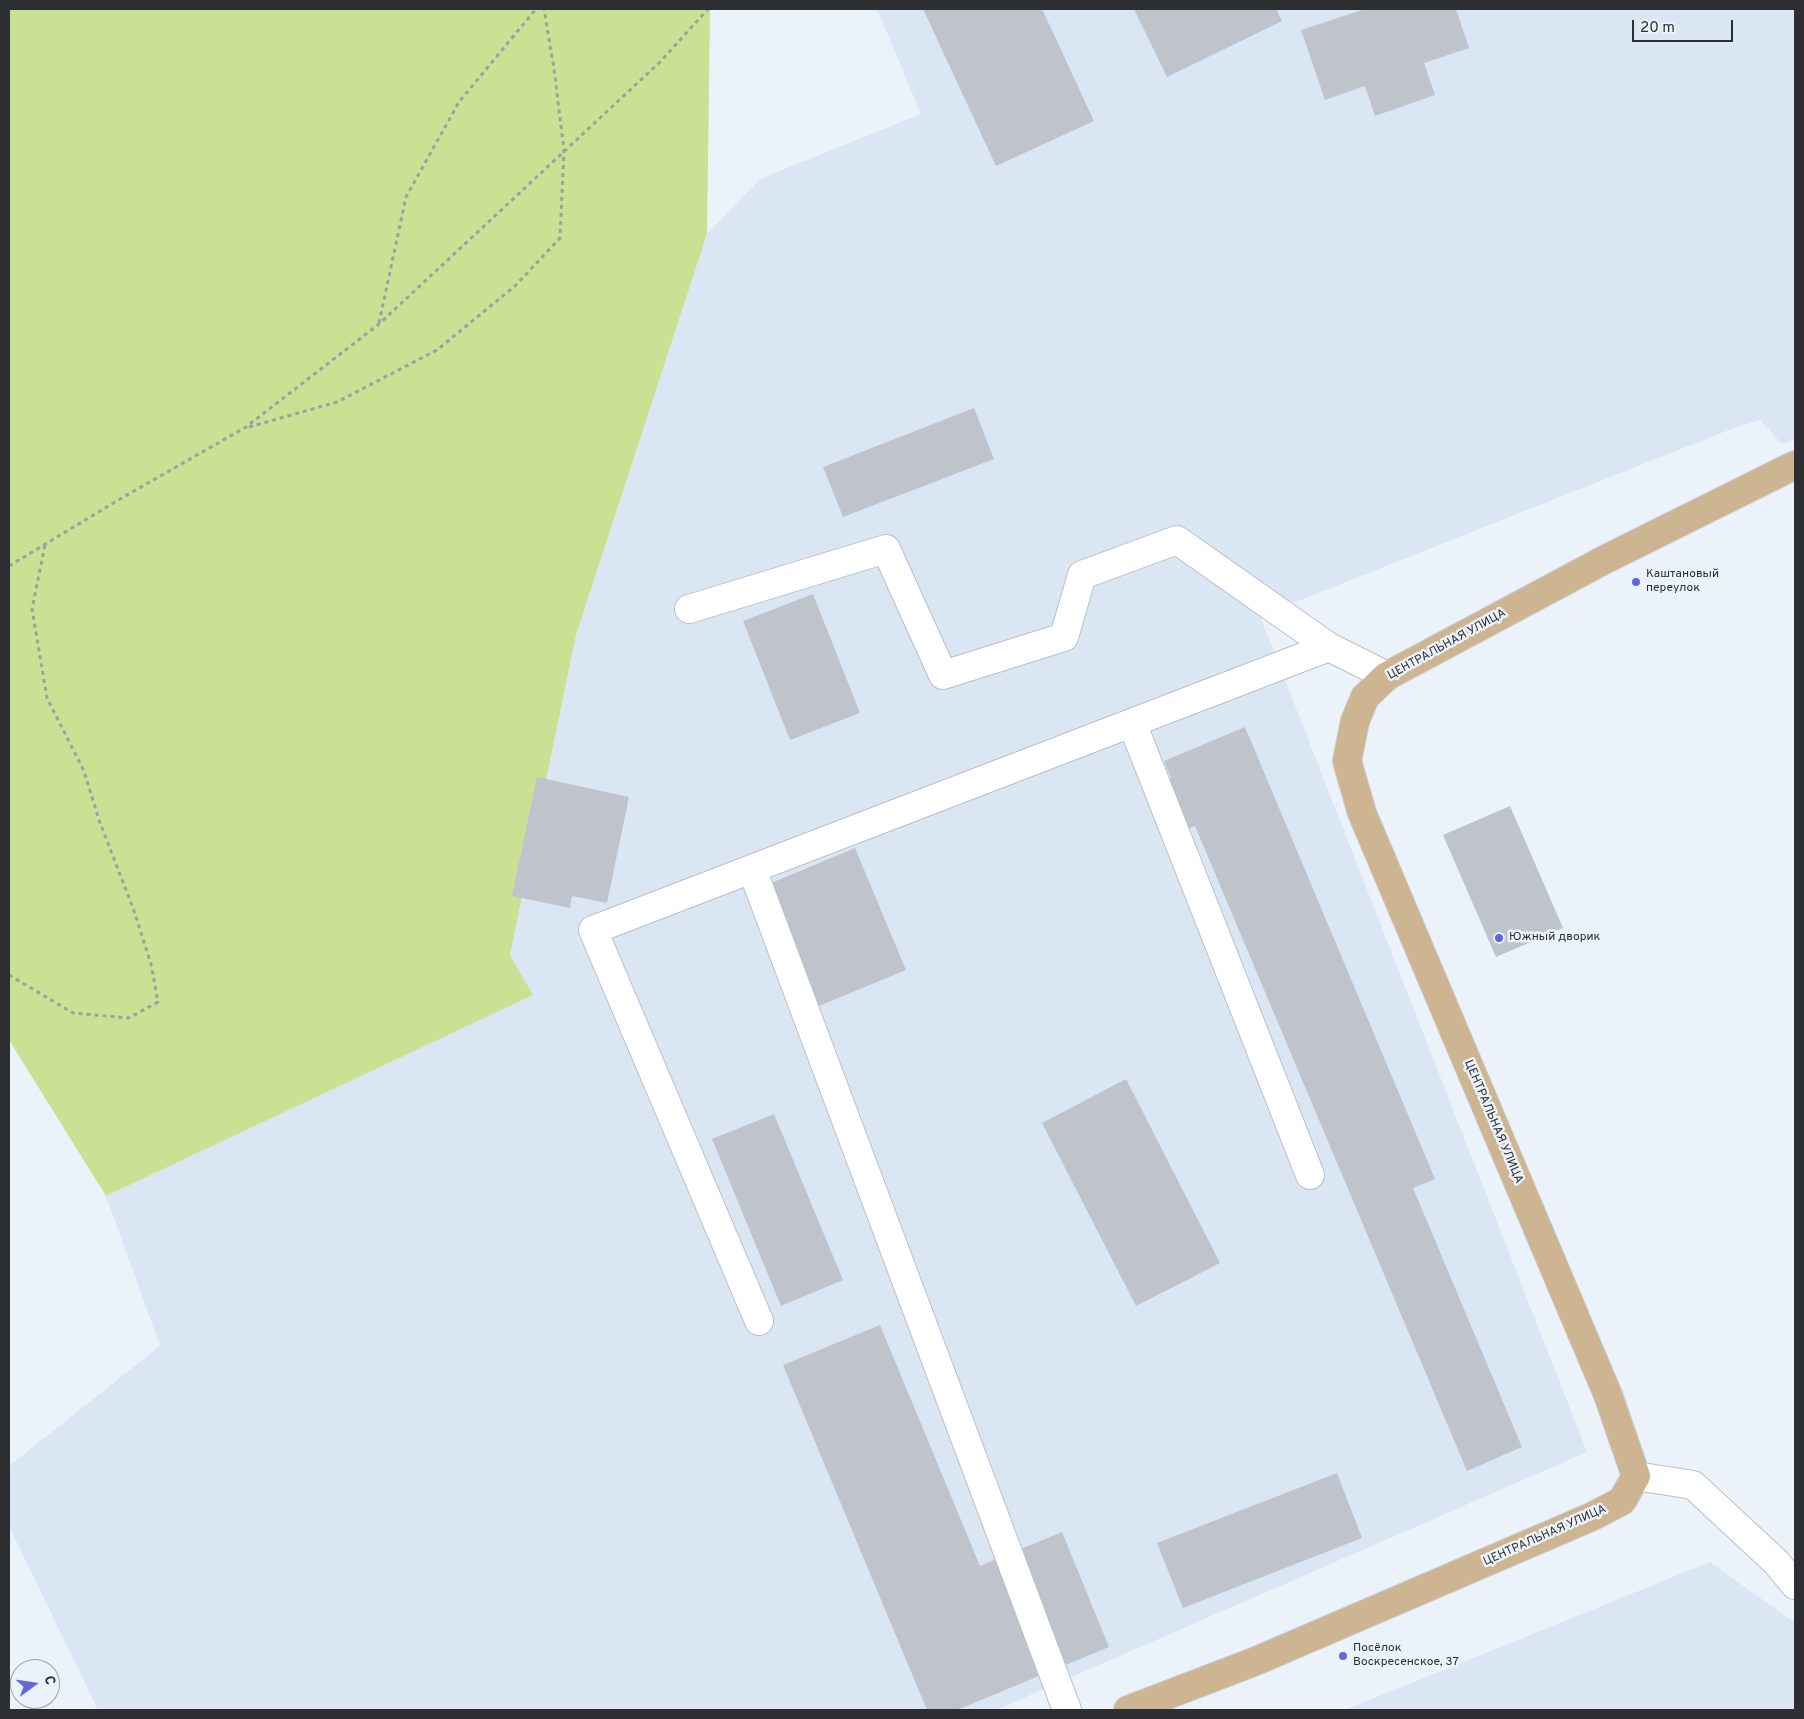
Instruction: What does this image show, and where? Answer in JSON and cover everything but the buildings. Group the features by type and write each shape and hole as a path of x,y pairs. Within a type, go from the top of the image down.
{"main road":[{"name":"ЦЕНТРАЛЬНАЯ УЛИЦА","path":"1128,1710 1256,1661 1591,1517 1622,1501 1636,1476 1608,1395 1362,813 1347,761 1355,722 1365,697 1387,676 1606,558 1795,465"}],"street":[{"path":"689,609 886,549 943,676 1064,637 1082,575 1176,540 1329,647 1387,676"},
{"path":"758,1321 594,930 1329,647"},
{"path":"1132,723 1310,1175"},
{"path":"752,869 1067,1710"},
{"path":"1636,1476 1693,1485 1776,1562 1795,1585"}],"path":[{"path":"379,324 406,196 459,102 536,9"},
{"path":"246,428 337,402 437,350 515,286 560,238 564,150 544,9"},
{"path":"9,566 246,428 379,324 660,62 708,9"},
{"path":"9,975 72,1013 129,1018 158,1002 151,964 133,908 99,820 84,772 47,698 32,609 45,544"}],"shaded area":[{"path":"877,9 1795,9 1795,439 1782,444 1760,420 1734,428 1260,616 1587,1452 996,1710 98,1710 9,1526 9,1466 160,1346 106,1196 532,995 510,955 576,635 707,234 760,179 921,114"},
{"path":"1710,1562 1795,1623 1795,1710 1345,1710"}],"green space":[{"path":"9,9 710,9 707,234 576,635 510,955 533,995 106,1196 9,1040"}],"place":[{"name":"Каштановый переулок","path":"1636,582"},
{"name":"Южный дворик","path":"1499,938"},
{"name":"Посёлок Воскресенское, 37","path":"1343,1656"}]}
